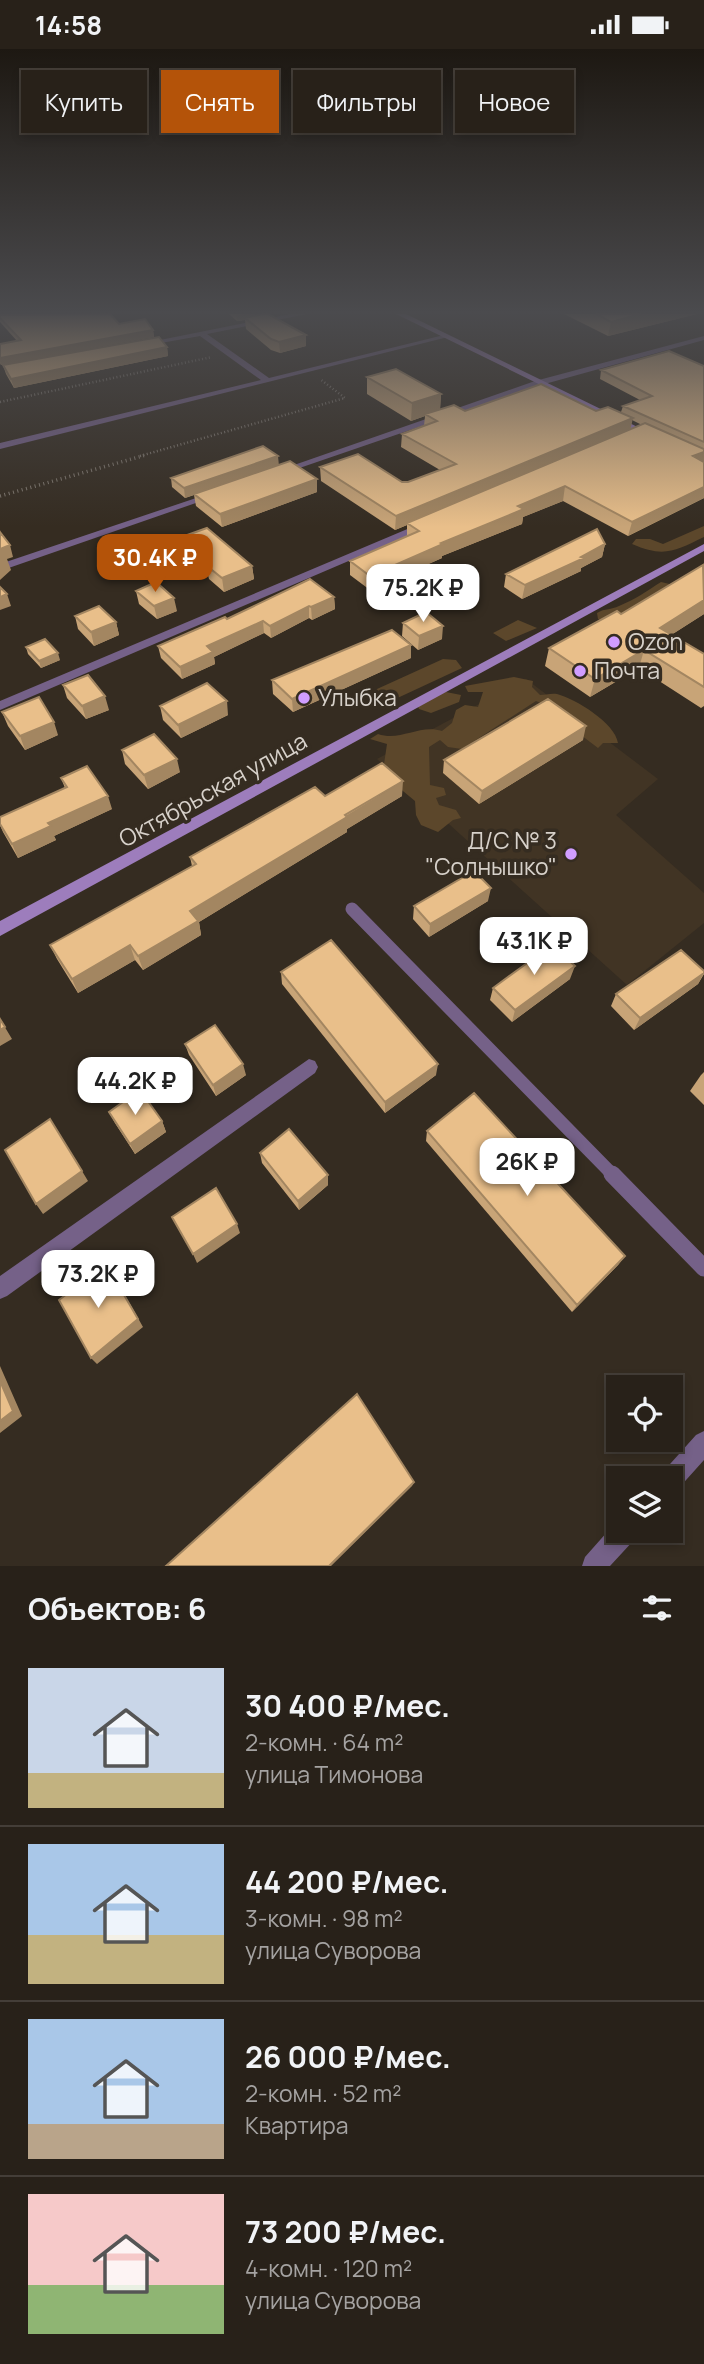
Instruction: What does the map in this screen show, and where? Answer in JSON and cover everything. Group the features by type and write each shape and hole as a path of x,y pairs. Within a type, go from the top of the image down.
{"street":[{"path":"0,446 248,385"},
{"path":"262,478 533,385"},
{"path":"542,385 654,437"},
{"path":"629,437 642,432"},
{"path":"0,568 223,491"},
{"path":"0,706 437,519"},
{"name":"Октябрьская улица","path":"0,929 704,547"},
{"path":"0,1289 309,1067"},
{"path":"683,1467 704,1444"},
{"path":"594,1566 614,1543"}],"lane":[{"path":"352,909 704,1268"}],"path":[{"path":"0,402 81,385"},
{"path":"0,496 345,398 328,385"}],"shaded area":[{"path":"704,526 704,537 669,551 653,551 632,544 636,539 650,539 663,544"},
{"path":"661,582 674,585 607,622 598,619 597,613 625,604"},
{"path":"518,620 537,628 506,641 493,633"},
{"path":"443,659 456,660 462,668 391,701 374,695 377,689"},
{"path":"514,677 533,681 532,687 540,695 557,694 584,706 610,728 618,743 603,743 598,748 569,726 552,708 536,701 462,749 448,747 440,740 429,747 430,785 444,788 446,795 436,798 439,805 456,810 461,818 453,820 438,832 421,825 416,815 415,801 383,771 387,744 370,739 378,734 394,736 434,729 442,731 452,723 456,710 465,705 478,707 483,692 468,692 465,686"},
{"name":"Д/С № 3 \"Солнышко\"","path":"526,679 658,779 616,815 704,893 704,923 627,985 377,759"},
{"path":"446,692 461,695 459,702 431,713 419,709 416,701"}],"building":[{"path":"380,385 424,385 441,394 412,403"},
{"path":"543,385 596,411 608,407 633,418 396,516 320,467 358,454 402,482 408,482 456,464 402,434 437,421 425,414 454,405 465,411"},
{"path":"630,385 704,385 704,442 623,406 652,396"},
{"path":"645,423 704,449 704,452 693,456 704,462 704,487 632,522 565,486 518,506 524,509 370,576 350,561 419,531 407,523"},
{"path":"263,446 278,456 184,488 171,478"},
{"path":"290,461 317,479 220,514 194,494"},
{"path":"207,528 252,566 222,578 179,538"},
{"path":"597,529 605,544 581,557 584,558 525,585 506,574"},
{"path":"0,532 10,545 0,549"},
{"path":"703,565 704,600 660,628 704,654 704,687 644,650 595,679 549,648 617,611 621,614"},
{"path":"310,579 334,597 309,606 270,626 263,621 207,646 213,652 180,667 158,646 225,617 227,619"},
{"path":"156,582 174,598 154,606 136,591"},
{"path":"0,587 7,594 0,597"},
{"path":"99,606 116,622 91,632 75,616"},
{"path":"426,612 443,626 419,636 403,623"},
{"path":"392,630 411,645 292,699 272,680"},
{"path":"45,639 58,653 39,661 26,647"},
{"path":"88,675 105,696 82,706 63,685"},
{"path":"207,683 227,701 178,725 160,706"},
{"path":"39,697 54,722 20,736 2,712"},
{"path":"548,699 586,726 482,791 444,760"},
{"path":"154,734 177,759 144,775 122,750"},
{"path":"382,763 403,781 190,911 198,921 138,956 130,945 72,979 50,945 196,864 190,857 315,787 325,796"},
{"path":"87,766 108,796 48,823 51,826 12,844 0,824 0,817 67,787 61,778"},
{"path":"474,871 491,888 430,924 414,906"},
{"path":"331,940 438,1064 385,1102 281,972"},
{"path":"552,945 575,966 515,1010 493,988"},
{"path":"681,950 704,973 640,1018 616,994"},
{"path":"215,1025 243,1064 213,1085 185,1044"},
{"path":"140,1090 162,1121 130,1144 109,1112"},
{"path":"474,1093 625,1256 577,1305 427,1131"},
{"path":"50,1119 82,1171 36,1204 5,1150"},
{"path":"289,1129 328,1175 298,1201 260,1153"},
{"path":"216,1188 237,1224 193,1254 172,1217"},
{"path":"106,1264 138,1319 91,1358 59,1300"},
{"path":"0,1381 13,1411 0,1421"},
{"path":"357,1394 414,1482 329,1566 166,1566"}],"place":[{"name":"Ozon","path":"614,642"},
{"name":"Почта","path":"580,671"},
{"name":"Улыбка","path":"304,698"},
{"name":"Д/С № 3 \"Солнышко\"","path":"571,854"}]}
